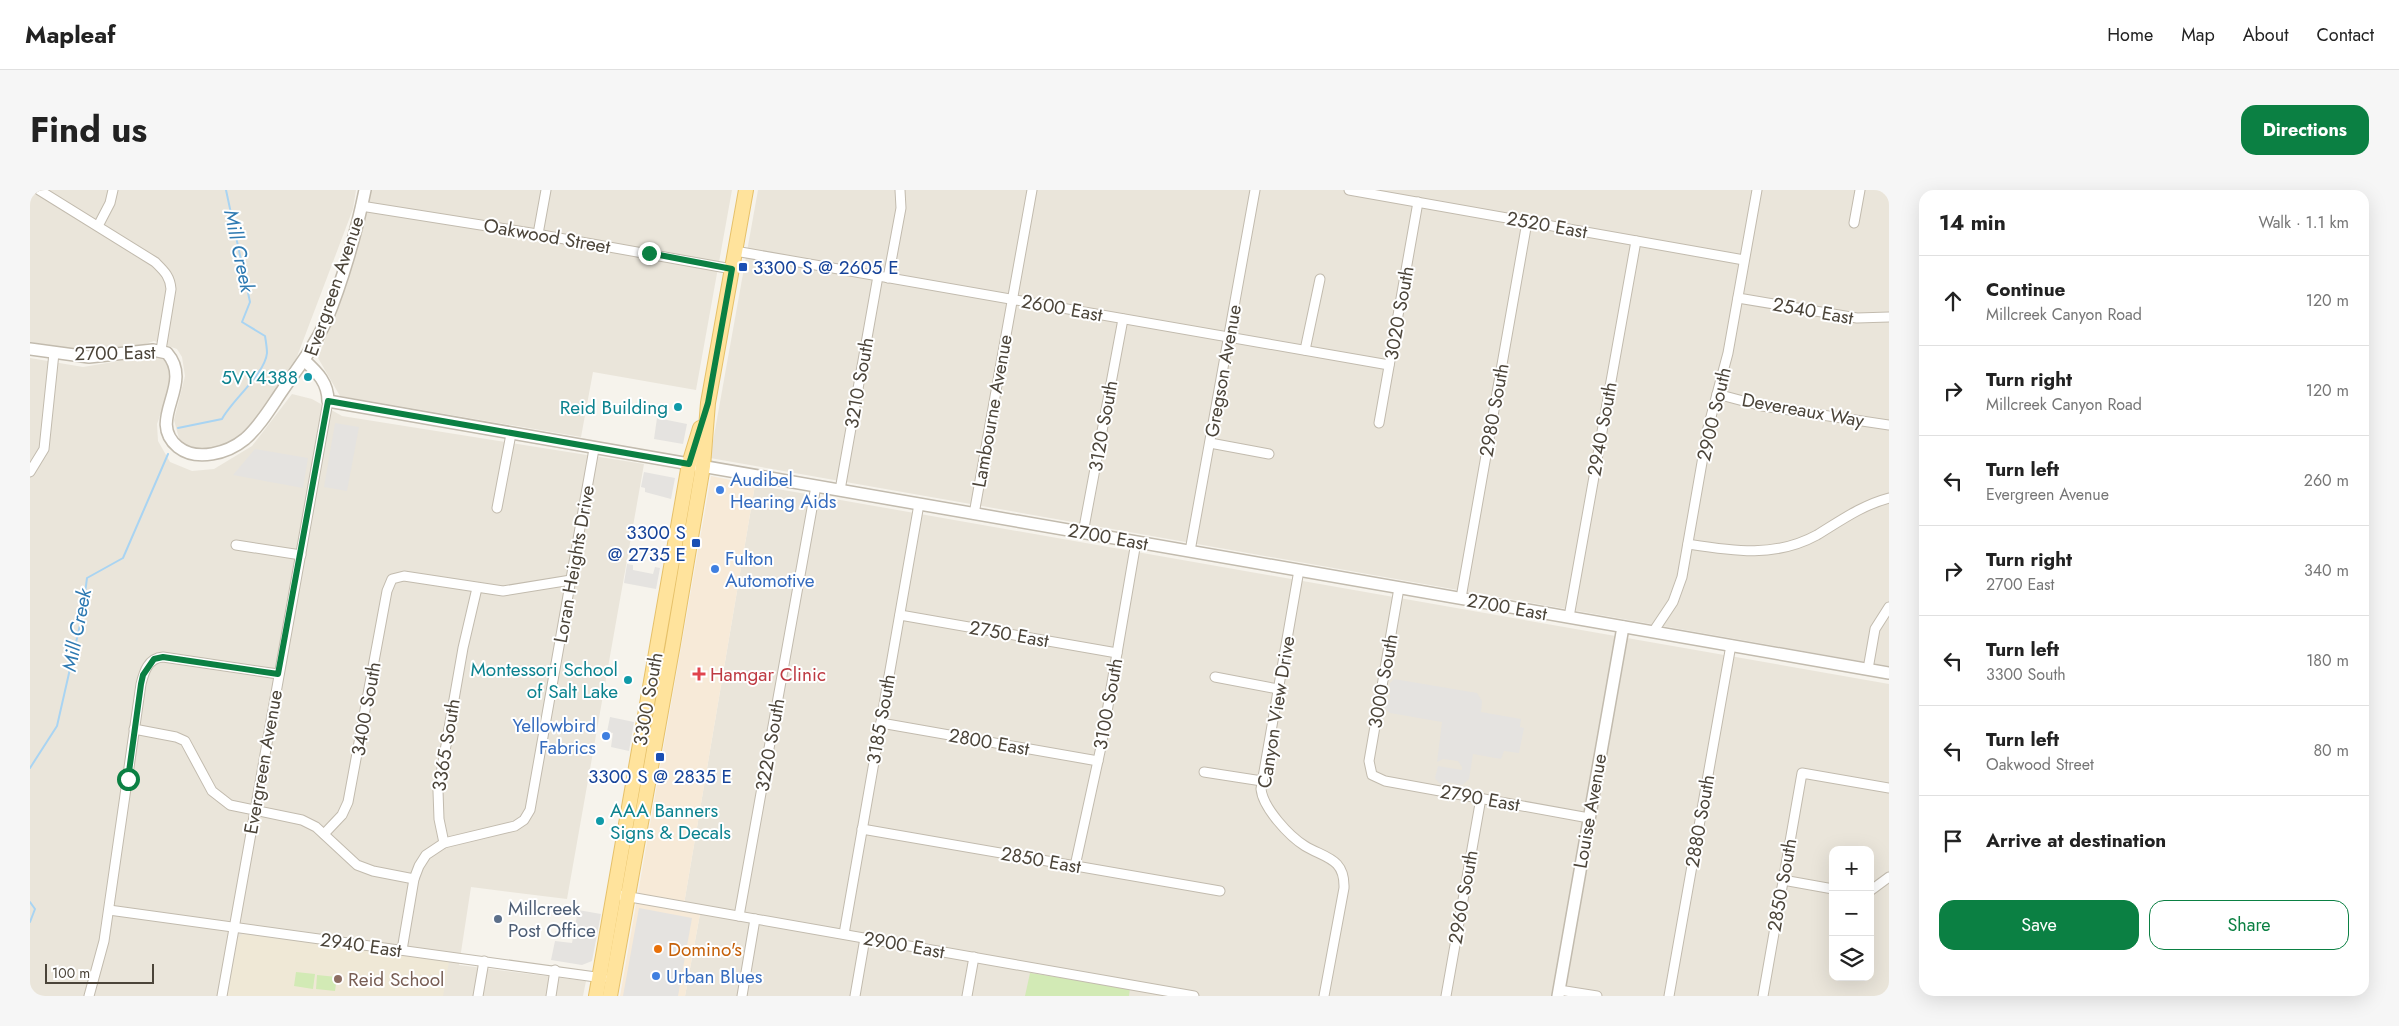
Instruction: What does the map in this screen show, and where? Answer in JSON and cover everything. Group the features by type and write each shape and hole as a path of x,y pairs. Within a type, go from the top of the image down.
{"main road":[{"name":"3300 South","path":"596,996 613,894 708,403 746,190"},
{"name":"3300 South","path":"610,996 628,896 696,465"}],"street":[{"path":"39,190 155,262 166,272 170,279 171,289 161,350"},
{"path":"98,226 110,204 113,190"},
{"name":"Evergreen Avenue","path":"222,996 328,401 328,392 321,376 305,361 331,306 362,206 364,190"},
{"path":"538,234 546,190"},
{"path":"888,278 901,208 900,190"},
{"name":"Lambourne Avenue","path":"974,514 1032,190"},
{"name":"Gregson Avenue","path":"1190,551 1256,190"},
{"name":"2520 East","path":"1349,190 1744,260"},
{"name":"2900 South","path":"1653,632 1677,595 1688,544 1708,428 1728,353 1757,190"},
{"path":"1854,222 1860,190"},
{"name":"3020 South","path":"1379,423 1418,202"},
{"name":"Oakwood Street","path":"362,206 538,234 732,269"},
{"name":"2980 South","path":"1461,598 1527,222"},
{"name":"2940 South","path":"1569,617 1636,241"},
{"name":"2600 East","path":"735,251 1390,365"},
{"name":"3210 South","path":"840,490 878,276"},
{"path":"1305,350 1320,279"},
{"name":"2540 East","path":"1738,298 1857,318 1889,317"},
{"name":"3120 South","path":"1083,533 1123,319"},
{"name":"2700 East","path":"30,349 54,353 98,356 143,350 161,350 172,359 178,374 166,425 172,440 179,448 190,453 216,453 244,440 255,430 305,361"},
{"path":"30,472 44,449 54,353"},
{"name":"Devereaux Way","path":"1717,394 1770,408 1889,425"},
{"name":"2700 East","path":"328,401 594,449 696,465 1889,673"},
{"path":"497,508 511,434"},
{"path":"1210,443 1269,454"},
{"name":"Loran Heights Drive","path":"444,843 504,830 519,824 527,815 531,804 594,449"},
{"name":"3220 South","path":"739,916 816,486"},
{"path":"1688,544 1744,552 1781,549 1806,540 1863,507 1889,498"},
{"name":"3185 South","path":"844,934 919,504"},
{"name":"3100 South","path":"1075,866 1098,761 1136,542"},
{"path":"236,545 301,555"},
{"name":"Canyon View Drive","path":"1299,570 1262,782 1263,798 1273,815 1301,843 1332,859 1342,872 1344,888 1324,996"},
{"name":"3400 South","path":"324,834 342,815 348,802 390,581 404,576 477,588"},
{"path":"477,588 508,591 571,580"},
{"name":"3365 South","path":"444,843 439,819 438,792 463,648 477,588"},
{"name":"3000 South","path":"1372,775 1369,761 1399,588"},
{"path":"1868,669 1875,630 1889,607"},
{"name":"2750 East","path":"900,615 1117,653"},
{"name":"Louise Avenue","path":"1558,993 1623,627"},
{"name":"2880 South","path":"1669,996 1731,646"},
{"path":"90,996 99,964 109,910 143,675 154,659 163,657 278,674"},
{"path":"1215,677 1278,689"},
{"name":"2800 East","path":"881,723 1098,761"},
{"path":"134,729 176,737 185,741 212,791 230,805 302,820 316,827 357,865 374,871 414,879"},
{"path":"1204,772 1262,782"},
{"name":"2850 South","path":"1763,996 1802,773 1889,788"},
{"name":"2790 East","path":"1372,775 1385,782 1589,818"},
{"name":"2960 South","path":"1446,996 1481,798"},
{"name":"2850 East","path":"862,828 1220,891"},
{"path":"402,950 418,866 426,855 444,843"},
{"path":"1874,888 1889,877"},
{"path":"1783,880 1829,888"},
{"name":"2900 East","path":"613,894 1194,996"},
{"name":"2940 East","path":"109,910 555,970 613,980"},
{"path":"742,996 755,919"},
{"path":"855,996 865,938"},
{"path":"967,996 974,957"},
{"path":"478,996 484,961"},
{"path":"551,996 555,970"},
{"path":"1558,993 1597,996"}],"shaded area":[{"path":"30,190 356,190 353,209 292,370 254,421 236,440 219,449 197,450 181,446 174,420 185,376 182,357 177,349 154,341 130,349 89,351 30,342"},
{"path":"371,190 732,190 696,390 593,372 581,437 340,396 318,358 342,295"},
{"path":"758,190 1889,190 1889,666 710,458"},
{"path":"155,355 168,362 170,378 165,402 157,424 158,441 170,462 192,471 214,469 252,446 292,394 312,399 342,416 644,464 567,899 471,887 459,965 586,981 583,996 30,996 30,358 83,367"},
{"path":"657,418 687,424 683,444 654,439"},
{"path":"335,423 359,427 347,491 324,487"},
{"path":"255,449 308,458 303,488 233,475"},
{"path":"644,472 675,478 671,499 645,492 645,488 641,487"},
{"path":"711,476 755,485 683,910 700,914 685,996 620,996"},
{"path":"755,485 1889,684 1889,993 1886,996 685,996 700,914 683,910"},
{"path":"627,564 633,565 633,570 653,574 655,567 660,568 656,589 624,583"},
{"path":"1394,679 1477,693 1482,701 1481,712 1521,719 1520,727 1524,728 1519,753 1504,751 1501,759 1473,754 1469,779 1462,785 1447,782 1445,785 1439,783 1435,778 1438,766 1462,770 1462,767 1458,761 1443,759 1437,762 1442,722 1390,713 1385,708 1387,700 1390,699 1390,683"},
{"path":"610,717 634,722 629,751 611,747 613,733 607,732"},
{"path":"639,908 692,918 678,996 623,996"},
{"path":"578,910 601,914 592,961 582,965 551,960 555,941 572,943"},
{"name":"Reid School","path":"243,934 449,962 443,996 227,996 238,938"}],"green space":[{"path":"296,972 315,974 313,989 294,986"},
{"path":"1030,973 1130,988 1129,996 1025,996"},
{"path":"317,975 337,977 335,991 316,989"}],"waterway":[{"name":"Mill Creek","path":"178,428 222,419 261,370 267,353 265,336 242,322 250,302 226,190"},
{"name":"Mill Creek","path":"30,768 57,726 82,616 87,578 123,558 168,454"},
{"name":"Mill Creek","path":"30,902 35,909 30,922"}],"place":[{"name":"3300 S @ 2605 E","path":"743,267"},
{"name":"5VY4388","path":"308,377"},
{"name":"Reid Building","path":"678,407"},
{"name":"Audibel Hearing Aids","path":"720,490"},
{"name":"3300 S @ 2735 E","path":"696,543"},
{"name":"Fulton Automotive","path":"715,569"},
{"name":"Hamgar Clinic","path":"699,674"},
{"name":"Montessori School of Salt Lake","path":"628,680"},
{"name":"Yellowbird Fabrics","path":"606,736"},
{"name":"3300 S @ 2835 E","path":"660,757"},
{"name":"AAA Banners Signs & Decals","path":"600,821"},
{"name":"Millcreek Post Office","path":"498,919"},
{"name":"Domino's","path":"658,949"},
{"name":"Urban Blues","path":"656,976"},
{"name":"Reid School","path":"338,979"}],"route":[{"path":"128,779 141,684 143,675 150,662 154,659 163,657 278,674 281,666 328,401 689,464 708,403 732,269 649,253"}]}
